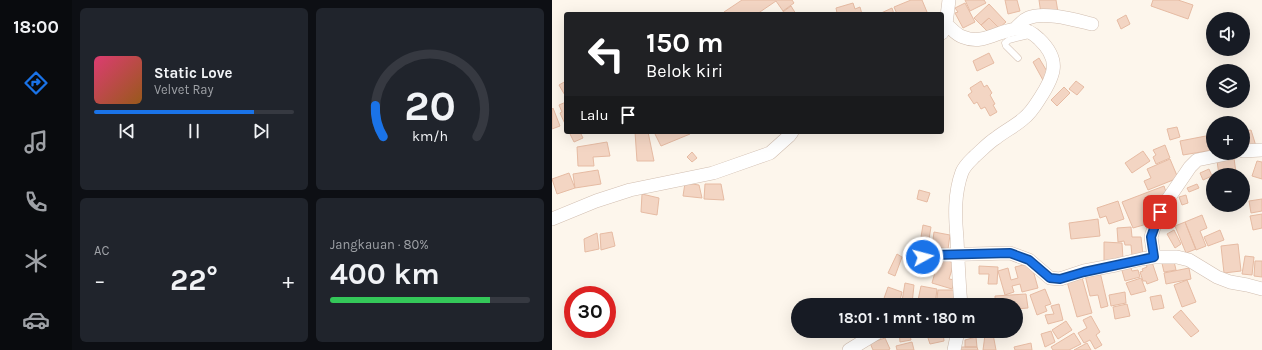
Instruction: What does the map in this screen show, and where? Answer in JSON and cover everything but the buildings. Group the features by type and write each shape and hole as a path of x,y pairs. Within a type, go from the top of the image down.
{"street":[{"path":"949,0 944,29 962,37 975,40 988,38 1016,28 1024,20 1030,17 1060,17 1092,24"},
{"path":"960,298 955,215 958,186 963,170 967,164 994,139 1032,111 1046,90 1053,75 1054,66 1048,49 1026,29 1016,28"},
{"path":"552,219 596,201 630,190 713,173 770,152 790,134"},
{"path":"1250,151 1262,150"},
{"path":"1154,257 1151,237 1164,205 1196,160 1206,158"},
{"path":"923,257 934,255 1010,253 1029,260 1050,278 1060,279 1084,272 1154,257 1177,256 1189,260 1217,277 1230,282 1262,289"},
{"path":"849,350 869,338"},
{"path":"954,350 957,338"}],"lane":[{"path":"1018,58 1006,46 1005,42 1033,34"}],"route":[{"path":"923,257 934,255 1010,253 1029,260 1050,278 1060,279 1084,272 1154,257 1151,237 1160,212"}]}
